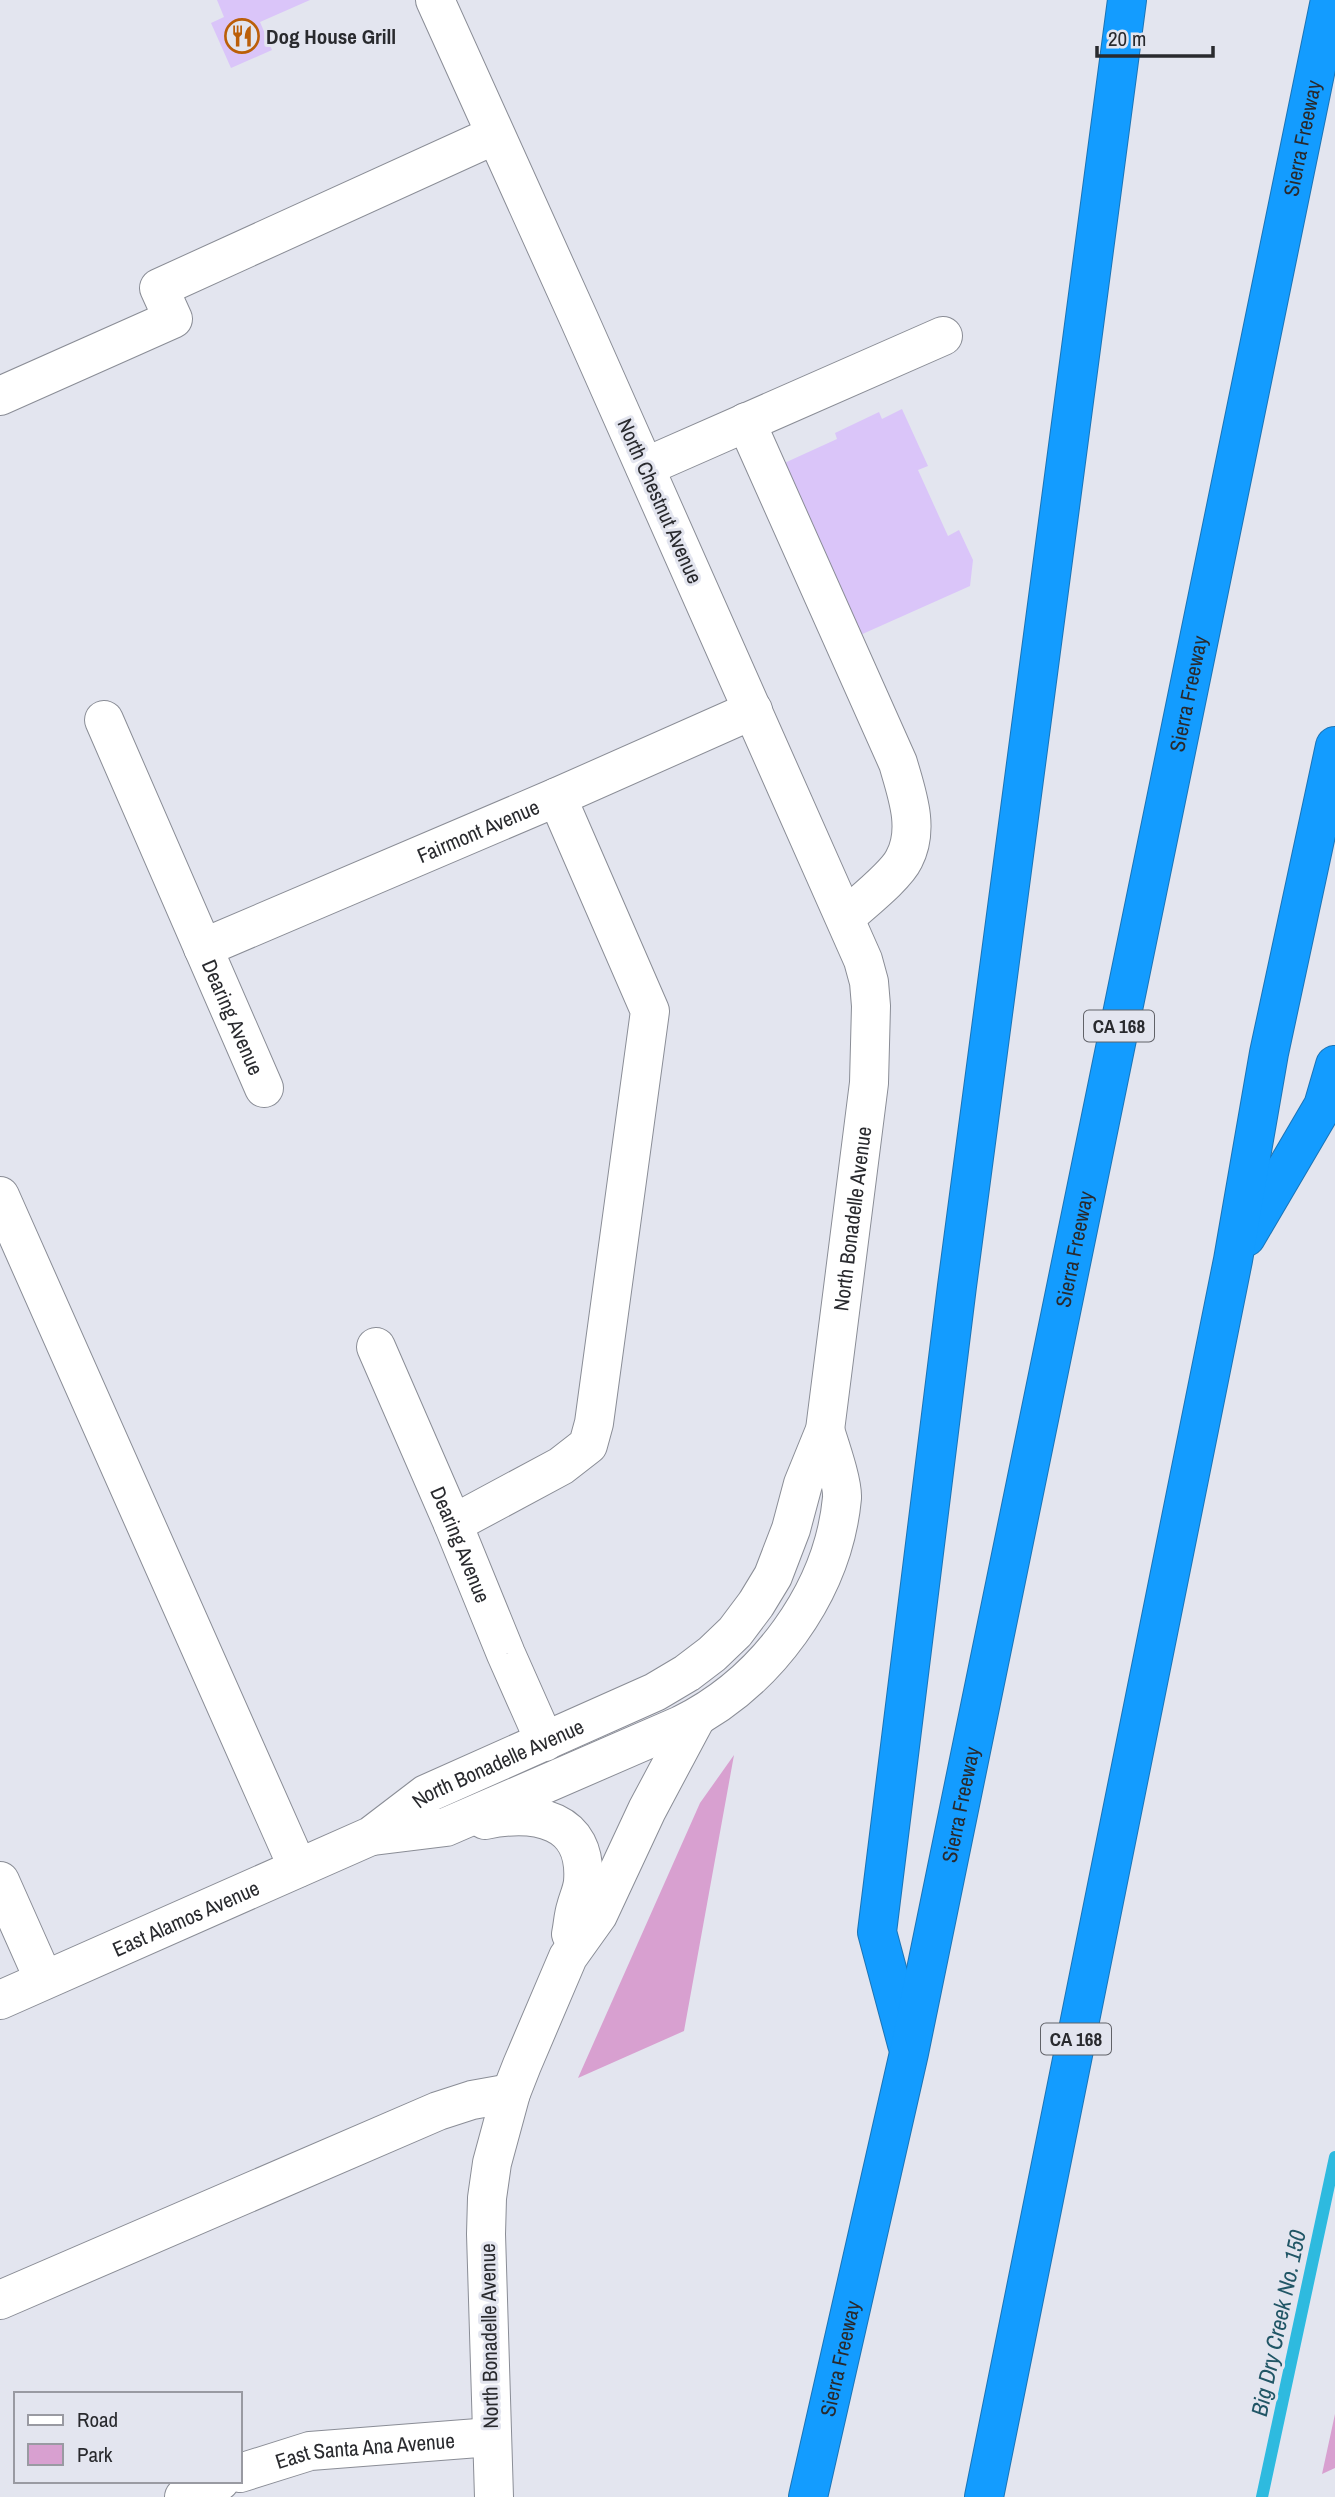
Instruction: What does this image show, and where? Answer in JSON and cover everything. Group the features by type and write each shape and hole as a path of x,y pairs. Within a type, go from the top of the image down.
{"highway":[{"path":"909,2053 877,1932 959,1272 1127,0"},
{"name":"Sierra Freeway","path":"808,2497 909,2053 1330,0"},
{"name":"CA 168","path":"984,2497 1233,1260 1269,1053 1335,746"},
{"path":"1233,1260 1323,1106 1335,1065"}],"street":[{"name":"North Chestnut Avenue","path":"435,0 846,917 863,960 869,982 871,1006"},
{"path":"0,396 173,319 159,288 495,135"},
{"path":"645,467 943,336"},
{"path":"746,422 898,763 912,820 911,840 904,860 846,917"},
{"name":"Fairmont Avenue","path":"202,948 557,797 753,710"},
{"name":"Dearing Avenue","path":"104,720 264,1088"},
{"path":"453,1524 561,1466 588,1445 594,1423 650,1011 557,797"},
{"name":"North Bonadelle Avenue","path":"371,1836 426,1794 655,1692 695,1667 734,1632 756,1604 772,1576 788,1538 803,1484 825,1430 869,1083 871,1006"},
{"path":"0,1196 298,1868"},
{"name":"Dearing Avenue","path":"376,1347 545,1742"},
{"name":"North Bonadelle Avenue","path":"371,1836 446,1827 696,1718 735,1691 767,1659 801,1615 816,1588 827,1559 842,1495 825,1430"},
{"name":"North Bonadelle Avenue","path":"494,2497 487,2198 492,2163 511,2093 568,1957 598,1915 647,1811 696,1718"},
{"path":"446,1827 503,1816 520,1816 561,1826 573,1835 579,1846 583,1875 568,1957"},
{"name":"East Alamos Avenue","path":"0,2000 371,1836"},
{"path":"0,1881 44,1980"},
{"path":"0,2300 438,2111 511,2093"},
{"name":"East Santa Ana Avenue","path":"242,2472 286,2457 322,2450 491,2437"},
{"path":"184,2497 216,2483"}],"green space":[{"path":"734,1755 684,2031 578,2078 700,1803"},
{"path":"1335,2414 1335,2468 1322,2474"}],"building":[{"name":"Dog House Grill","path":"217,0 310,0 260,22 272,50 231,68 211,23 224,17"},
{"path":"902,409 928,466 918,470 948,536 959,530 973,560 970,586 858,636 780,465 837,439 835,433 879,412 882,419"}],"waterway":[{"name":"Big Dry Creek No. 150","path":"1262,2497 1335,2157"}],"place":[{"name":"Dog House Grill","path":"242,36"}]}
